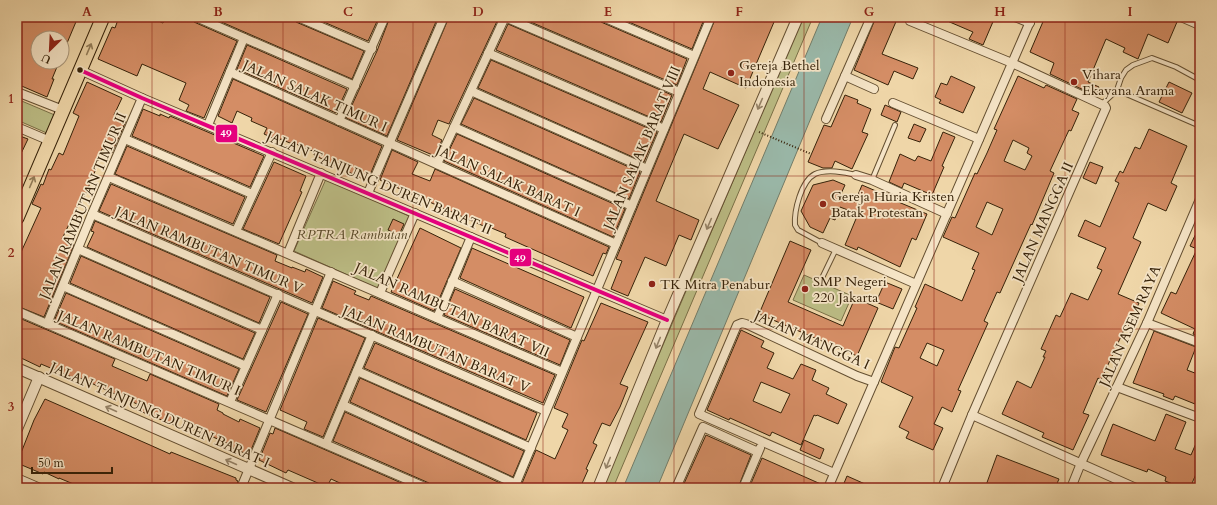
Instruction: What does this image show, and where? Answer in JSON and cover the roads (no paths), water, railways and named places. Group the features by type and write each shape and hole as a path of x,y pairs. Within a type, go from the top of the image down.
{"main road":[{"path":"17,218 103,17"}],"street":[{"path":"196,17 355,86"},
{"path":"298,17 372,49"},
{"path":"339,121 385,17"},
{"path":"368,193 444,17"},
{"path":"437,164 505,17 679,92"},
{"path":"603,17 694,56"},
{"name":"JALAN SALAK BARAT VIII","path":"515,486 711,17"},
{"path":"598,488 668,320 798,17"},
{"path":"826,119 871,17"},
{"path":"1012,63 1031,20 1015,17"},
{"path":"1181,17 1200,24"},
{"path":"910,21 1012,63 1102,104"},
{"name":"JALAN SALAK TIMUR I","path":"208,125 244,38"},
{"path":"488,53 664,129"},
{"name":"JALAN MANGGA I","path":"828,488 1012,63"},
{"name":"JALAN TANJUNG DUREN BARAT II","path":"80,70 142,98 668,320"},
{"name":"JALAN SALAK TIMUR I","path":"230,72 389,143"},
{"path":"845,76 874,89"},
{"path":"471,91 647,169"},
{"path":"17,92 63,110"},
{"name":"JALAN RAMBUTAN TIMUR II","path":"48,324 92,214 142,98"},
{"path":"893,103 979,139"},
{"name":"JALAN MANGGA II","path":"942,488 972,415 1105,111 1105,106 1102,104"},
{"path":"17,127 50,141"},
{"path":"454,127 632,206"},
{"path":"125,139 252,194"},
{"name":"JALAN SALAK BARAT I","path":"389,143 616,244"},
{"path":"236,231 272,152"},
{"path":"288,253 321,173"},
{"path":"856,175 872,180 947,214"},
{"name":"JALAN RAMBUTAN BARAT VII","path":"109,177 562,372"},
{"name":"JALAN ASEM RAYA","path":"1071,488 1081,463 1147,322 1200,199"},
{"path":"380,293 415,213"},
{"name":"JALAN RAMBUTAN TIMUR V","path":"92,214 315,311"},
{"path":"437,318 471,237"},
{"path":"822,243 916,284"},
{"path":"78,249 262,330"},
{"path":"241,488 332,272"},
{"path":"452,281 577,337"},
{"path":"63,286 246,366"},
{"path":"230,402 278,294"},
{"name":"JALAN RAMBUTAN TIMUR I","path":"17,311 427,488"},
{"name":"JALAN RAMBUTAN BARAT V","path":"315,311 546,411"},
{"path":"1147,322 1200,343"},
{"name":"JALAN MANGGA I","path":"834,473 762,443 699,414 737,325 742,323 746,324 856,376 874,382"},
{"path":"326,444 372,335"},
{"name":"JALAN TANJUNG DUREN BARAT I","path":"17,368 292,488"},
{"path":"357,371 531,448"},
{"path":"17,429 39,377"},
{"path":"1117,387 1200,418"},
{"path":"343,405 515,486"},
{"path":"972,415 1136,488"},
{"path":"676,488 703,427 758,452"},
{"path":"743,488 762,443"},
{"path":"17,478 40,488"}],"lane":[{"path":"1102,104 1117,90 1121,78 1126,70 1152,58 1176,67 1200,80"},
{"path":"1117,90 1200,126"},
{"path":"872,180 895,125"},
{"path":"822,243 798,230 795,225 796,206 802,191 808,181 816,173 841,171 856,175"},
{"path":"822,278 836,249"}],"place":[{"name":"Gereja Bethel Indonesia","path":"731,73"},
{"name":"Vihara Ekayana Arama","path":"1074,82"},
{"name":"Gereja Huria Kristen Batak Protestan","path":"823,204"},
{"name":"TK Mitra Penabur","path":"652,284"},
{"name":"SMP Negeri 220 Jakarta","path":"805,289"}],"park label":[{"name":"RPTRA Rambutan","path":"352,234"}]}
